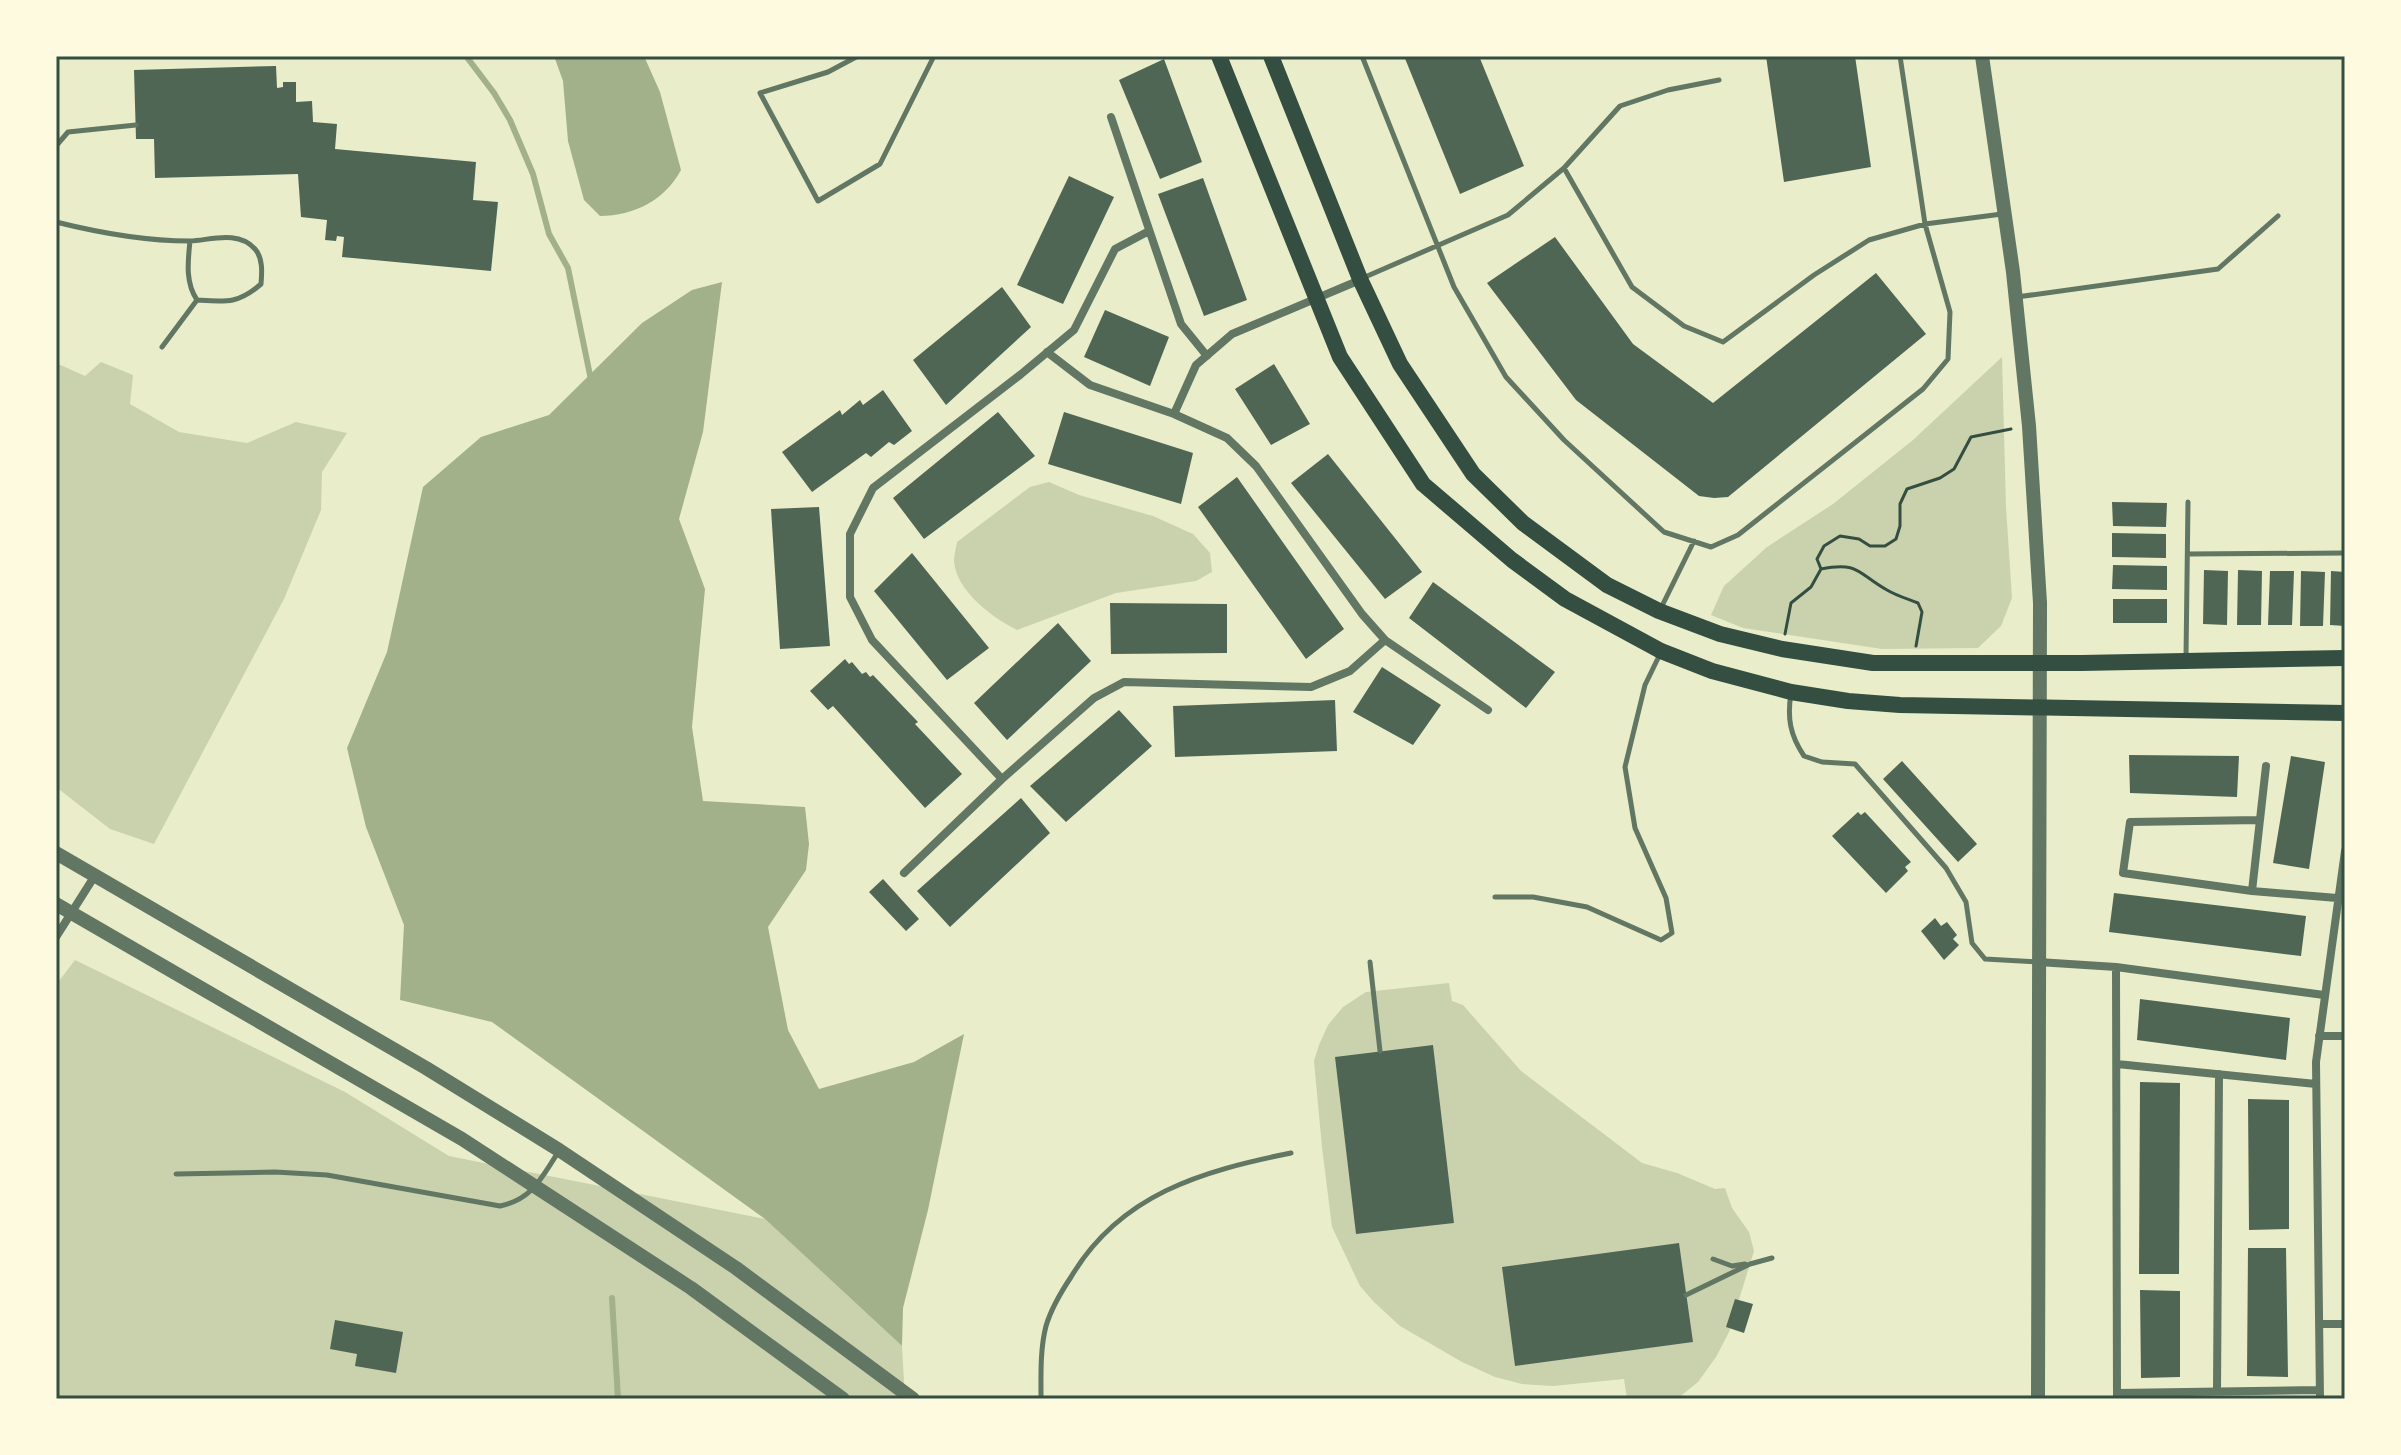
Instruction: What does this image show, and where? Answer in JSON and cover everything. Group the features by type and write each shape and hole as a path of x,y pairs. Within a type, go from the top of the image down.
{"main road":[{"path":"1219,56 1340,357 1423,484 1512,560 1565,599 1661,651 1723,675 1791,692 1885,704 2345,713"},
{"path":"1271,56 1360,279 1400,364 1473,474 1550,545 1607,585 1659,611 1720,634 1782,649 1873,663 2345,658"}],"street":[{"path":"1982,56 2007,213 2029,426 2042,663 2038,1399"},
{"path":"1111,117 1181,324 1207,356"},
{"path":"1002,779 872,640 850,597 850,534 873,488 1074,330 1115,249 1149,231"},
{"path":"1174,414 1196,365 1232,334 1360,279"},
{"path":"1047,352 1090,385 1174,414 1227,438 1256,466 1362,614 1385,640 1488,710"},
{"path":"904,873 1002,779 1094,698 1124,682 1311,687 1350,671 1385,640"},
{"path":"2252,891 2266,766"},
{"path":"2260,820 2130,822 2123,873 2252,891 2337,898"},
{"path":"2116,967 2117,1396 2217,1391 2320,1394 2316,1084 2324,995 2345,851"},
{"path":"56,853 426,1068 559,1150 736,1268 913,1399"},
{"path":"56,937 94,877"},
{"path":"56,904 383,1091 536,1186 691,1288 843,1399"},
{"path":"2038,962 2116,967 2324,995"},
{"path":"2319,1036 2345,1036"},
{"path":"2117,1064 2316,1084"},
{"path":"2217,1391 2219,1074"},
{"path":"2319,1324 2345,1324"}],"lane":[{"path":"858,56 828,72 760,93 818,201 880,164 934,56"},
{"path":"1362,56 1454,287 1506,377 1564,440 1664,532 1711,547 1738,535 1923,389 1948,359 1950,312 1925,224 1900,56"},
{"path":"1360,279 1508,215 1564,168 1620,106 1668,90 1719,80"},
{"path":"56,146 68,132 136,125"},
{"path":"1564,168 1632,287 1684,326 1723,342 1814,275 1869,240 1925,224 2007,213"},
{"path":"2016,297 2218,269 2278,216"},
{"path":"56,222 105,235 190,241 227,237 242,240 255,249 262,266 261,284 246,297 227,301 197,300"},
{"path":"190,241 187,267 192,292 197,300"},
{"path":"162,347 197,300"},
{"path":"2186,662 2188,502"},
{"path":"1659,611 1694,541"},
{"path":"2188,554 2345,553"},
{"path":"1495,897 1533,897 1587,907 1661,940 1672,933 1666,898 1635,828 1625,767 1645,685 1661,651"},
{"path":"1791,692 1788,713 1790,729 1804,756 1822,762 1855,764 1895,808 1946,868 1966,902 1972,943 1985,959 2038,962"},
{"path":"1370,962 1380,1051"},
{"path":"176,1174 275,1172 327,1175 500,1206 524,1198 536,1186 559,1150"},
{"path":"1041,1399 1047,1325 1058,1298 1092,1245 1123,1216 1173,1186 1229,1165 1291,1153"},
{"path":"1713,1259 1732,1266 1772,1258"},
{"path":"1686,1295 1750,1264"}],"path":[{"path":"1821,569 1817,559 1824,546 1840,536 1859,539 1870,546 1885,546 1896,539 1900,526 1900,504 1907,489 1940,478 1954,469 1971,437 2029,426"},
{"path":"1782,649 1791,603 1811,587 1821,569 1839,565 1862,571 1885,589 1918,603 1922,612 1913,664"}],"shaded area":[{"path":"554,56 644,56 660,92 681,170 657,198 625,213 600,216 584,200 568,141 563,81"},
{"path":"722,282 703,432 679,519 705,589 692,727 703,801 805,807 809,844 806,870 768,927 788,1030 819,1089 914,1062 964,1034 928,1210 903,1308 902,1346 765,1219 492,1022 400,1000 404,925 366,827 347,748 387,652 423,487 481,437 549,415 642,323 692,290"},
{"path":"2002,357 2012,598 2001,626 1978,648 1882,649 1743,628 1711,615 1724,586 1767,547 1833,504 1913,440"},
{"path":"101,362 133,375 130,404 179,432 247,443 296,422 347,433 322,472 321,510 284,599 154,844 110,829 56,787 56,363 85,376"},
{"path":"1049,482 1079,495 1153,516 1193,534 1210,553 1212,572 1196,581 1116,593 1017,630 1007,625 977,602 961,583 954,561 957,542 1030,487"},
{"path":"75,960 345,1092 449,1156 765,1219 902,1346 905,1399 56,1399 56,985"},
{"path":"1449,983 1452,1001 1463,1005 1521,1071 1642,1163 1715,1189 1725,1188 1732,1208 1749,1232 1754,1251 1729,1332 1716,1357 1698,1382 1677,1399 1627,1399 1624,1379 1553,1386 1522,1384 1495,1377 1400,1326 1360,1286 1332,1227 1314,1061 1328,1025 1343,1007 1366,992"}],"building":[{"path":"1404,56 1479,56 1524,166 1460,194"},
{"path":"1766,56 1855,56 1871,167 1784,182"},
{"path":"1164,59 1202,162 1160,179 1119,80"},
{"path":"276,66 277,88 283,87 283,82 296,82 296,102 312,101 313,122 337,124 335,149 476,162 473,200 498,202 491,271 342,257 344,237 337,236 336,241 325,240 327,220 301,217 298,174 155,178 154,139 136,139 134,70"},
{"path":"1069,176 1114,197 1063,304 1017,285"},
{"path":"1203,178 1247,300 1204,316 1158,194"},
{"path":"1555,237 1633,344 1713,403 1876,273 1926,334 1728,497 1699,496 1576,400 1487,283"},
{"path":"1002,287 1031,327 946,405 913,360"},
{"path":"1105,310 1169,337 1150,386 1084,357"},
{"path":"1274,364 1310,424 1271,445 1235,389"},
{"path":"883,390 912,431 894,445 889,442 871,457 866,453 812,492 782,452 840,410 842,415 860,400 863,405"},
{"path":"998,412 1035,456 924,539 893,498"},
{"path":"1064,412 1193,453 1181,504 1048,464"},
{"path":"1328,454 1422,572 1385,599 1291,483"},
{"path":"1237,477 1344,629 1306,659 1198,507"},
{"path":"2112,502 2167,503 2166,527 2113,526"},
{"path":"819,507 830,646 780,649 771,509"},
{"path":"2112,533 2166,534 2166,558 2112,557"},
{"path":"912,553 989,648 947,680 874,591"},
{"path":"2113,565 2167,566 2167,590 2112,589"},
{"path":"2204,570 2228,571 2227,625 2203,624"},
{"path":"2238,570 2262,571 2261,625 2237,625"},
{"path":"2270,571 2294,571 2292,625 2268,625"},
{"path":"2301,571 2325,572 2323,626 2300,626"},
{"path":"2331,571 2345,572 2345,626 2330,625"},
{"path":"1433,582 1555,672 1526,708 1409,618"},
{"path":"2113,599 2167,599 2167,623 2113,623"},
{"path":"1110,603 1227,604 1227,653 1111,654"},
{"path":"1058,623 1091,661 1007,740 974,703"},
{"path":"845,659 862,674 873,675 962,774 925,808 833,706 828,710 810,691"},
{"path":"1382,667 1441,705 1413,745 1353,712"},
{"path":"1335,700 1337,751 1175,757 1173,706"},
{"path":"1119,710 1152,746 1066,822 1030,786"},
{"path":"2129,755 2239,756 2237,797 2130,793"},
{"path":"2291,756 2325,762 2309,869 2273,863"},
{"path":"1902,761 1977,844 1958,862 1883,779"},
{"path":"1021,798 1050,833 950,927 917,891"},
{"path":"1858,812 1861,815 1865,812 1911,862 1905,867 1908,871 1886,893 1832,836"},
{"path":"883,879 919,919 906,931 869,892"},
{"path":"2114,893 2306,916 2301,956 2109,932"},
{"path":"1935,918 1941,926 1947,922 1957,935 1953,939 1959,945 1944,960 1921,931"},
{"path":"2140,999 2290,1018 2286,1060 2137,1040"},
{"path":"1433,1045 1454,1223 1356,1234 1335,1057"},
{"path":"2140,1082 2180,1083 2179,1274 2139,1274"},
{"path":"2248,1099 2289,1100 2289,1229 2249,1230"},
{"path":"1679,1243 1693,1342 1515,1366 1502,1267"},
{"path":"2248,1248 2286,1248 2288,1377 2247,1376"},
{"path":"2140,1290 2180,1291 2180,1377 2141,1378"},
{"path":"1735,1299 1753,1304 1744,1333 1726,1327"},
{"path":"335,1320 403,1332 396,1373 355,1366 357,1354 330,1349"}],"waterway":[{"path":"466,56 510,120 533,174 549,234 568,268 591,380"},
{"path":"612,1298 618,1399"}]}
